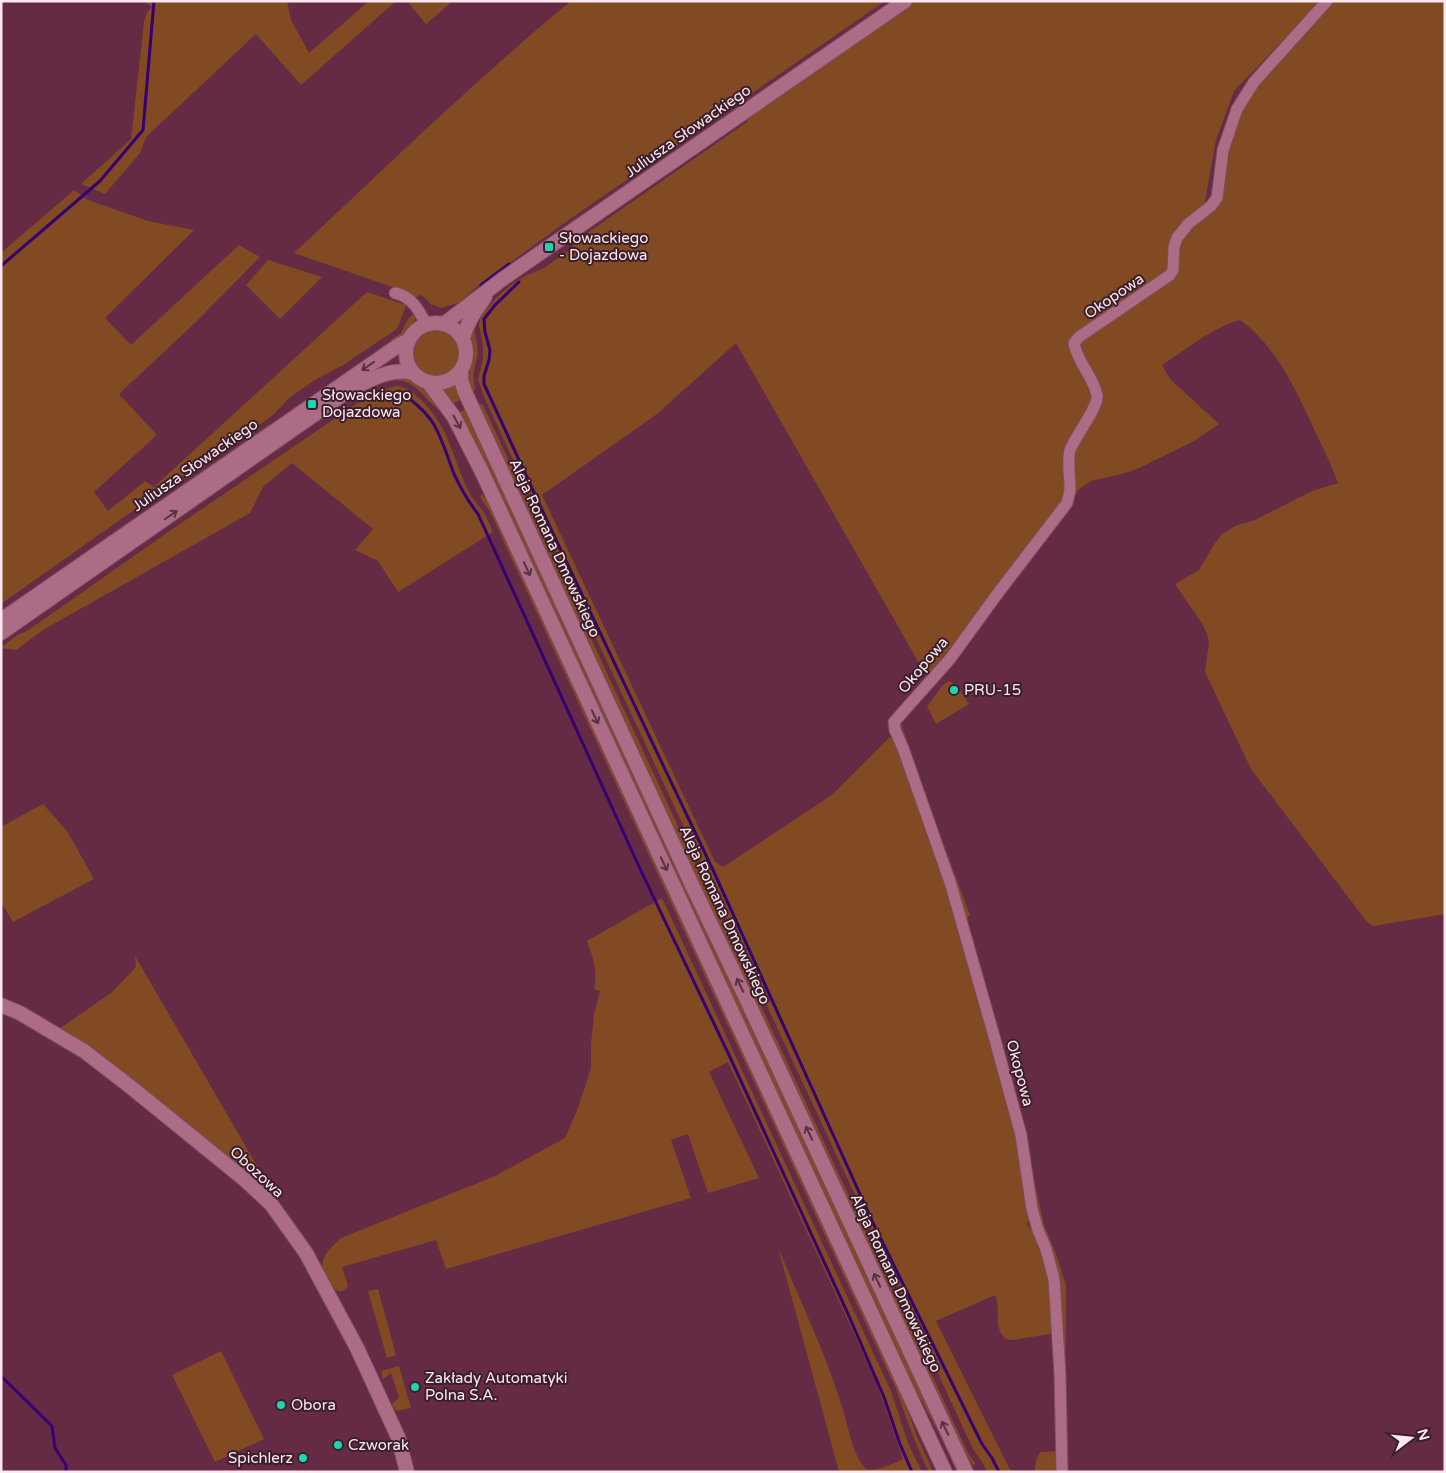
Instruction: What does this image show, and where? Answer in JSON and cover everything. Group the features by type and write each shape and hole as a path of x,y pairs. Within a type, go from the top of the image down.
{"main road":[{"name":"Juliusza Słowackiego","path":"445,324 504,278 905,1"},
{"name":"Juliusza Słowackiego","path":"463,338 465,328 491,289"},
{"path":"436,322 445,324 452,327 463,338 467,355 465,364 454,378 446,382 429,383 413,373 408,365 406,348 413,333 426,324 436,322"},
{"name":"Juliusza Słowackiego","path":"1,620 298,414 409,340"},
{"name":"Juliusza Słowackiego","path":"1,633 348,391 394,371 413,373"},
{"name":"Aleja Romana Dmowskiego","path":"461,371 465,392 692,885 966,1472"},
{"path":"429,383 454,416 478,464 945,1472"},
{"name":"Obozowa","path":"1,1005 20,1013 84,1051 236,1173 270,1204 306,1253 357,1348 398,1437 407,1472"}],"street":[{"name":"Okopowa","path":"1062,1472 1060,1374 1054,1279 1032,1209 1021,1135 1010,1092 961,918 903,748 895,730 894,722 950,659 1067,503 1070,491 1069,452 1098,398 1092,380 1075,350 1074,343 1079,337 1170,275 1173,270 1174,247 1177,238 1188,224 1211,206 1217,198 1224,150 1237,109 1254,82 1327,1"},
{"path":"396,293 409,299 426,324"}],"shaded area":[{"path":"144,1 287,1 291,20 309,53 369,1 396,1 301,85 256,34 146,137 140,153 105,194 81,184 131,139 144,22 147,12 152,7"},
{"path":"407,1 453,1 426,24"},
{"path":"571,1 885,1 563,224 478,286 460,302 441,308 431,304 420,295 415,298 410,293 294,253 465,93"},
{"path":"916,1 1321,1 1234,91 1216,140 1204,207 1182,226 1168,269 1074,337 1078,343 1172,278 1181,239 1189,229 1209,212 1234,127 1247,101 1264,77 1333,1 1445,1 1445,914 1374,926 1367,922 1251,769 1205,672 1209,642 1207,634 1175,584 1199,570 1222,534 1235,526 1255,520 1312,491 1338,483 1306,412 1283,369 1264,342 1240,320 1210,333 1162,365 1170,379 1219,424 1194,441 1137,469 1091,481 1078,490 1070,506 1043,529 927,677 736,343 657,414 542,495 715,862 723,867 832,795 890,737 897,742 944,875 1008,1097 1033,1223 1027,1222 1027,1226 1032,1228 1049,1271 1055,1333 1013,1340 1005,1339 999,1328 998,1307 995,1295 936,1321 1011,1472 987,1472 973,1449 485,399 478,380 483,359 480,319 496,298 511,285 527,275 544,268 570,250 576,241 747,122 748,117"},
{"path":"74,190 88,200 148,221 194,230 105,318 131,345 239,245 260,257 196,322 119,394 157,435 94,492 108,511 145,481 154,487 367,292 406,305 398,327 394,331 289,398 265,421 182,476 1,604 1,253"},
{"path":"268,260 322,277 280,319 246,285"},
{"path":"414,313 415,320 413,324 375,354 376,351 401,333 408,319"},
{"path":"474,325 478,353 473,376 475,389 473,394 468,379 474,356 472,330"},
{"path":"437,330 450,334 456,340 460,353 456,366 450,372 437,376 424,372 418,366 414,353 418,340 424,334"},
{"path":"393,377 408,378 420,384 441,411 414,386 390,380"},
{"path":"456,385 462,399 453,404 441,389"},
{"path":"396,386 405,388 416,396 430,409 438,420 445,432 471,496 483,511 493,532 398,592 378,561 355,550 373,529 292,463 263,487 250,513 43,630 16,650 1,648 17,635 27,631 365,398 378,391"},
{"path":"477,404 483,405 968,1453 975,1463 974,1467 960,1445"},
{"path":"467,409 960,1472 957,1472 938,1431 905,1371 459,412"},
{"path":"318,419 320,420 24,626 19,627"},
{"path":"270,424 269,427 1,613 1,611"},
{"path":"482,494 493,509 898,1382 916,1434 933,1472 929,1472 924,1462 896,1389 490,512 480,497"},
{"path":"950,681 969,704 936,724 927,706 944,684"},
{"path":"932,686 901,723 920,782 970,915 967,918 1018,1105 1044,1225 1066,1285 1065,1428 1063,1379 1042,1231 1019,1122 896,725"},
{"path":"43,804 67,831 94,879 13,922 1,902 1,827"},
{"path":"662,898 891,1391 908,1443 922,1472 839,1472 778,1247 829,1368 859,1459 867,1469 871,1470 885,1467 903,1459 876,1381 728,1062 709,1072 759,1178 708,1193 688,1134 671,1140 691,1198 446,1269 436,1240 342,1267 348,1286 340,1292 330,1285 325,1278 323,1269 324,1258 341,1238 495,1176 565,1138 578,1108 591,1068 594,1014 600,991 594,989 595,971 587,941"},
{"path":"135,956 274,1195 272,1198 231,1159 93,1048 59,1029 111,993 136,967"},
{"path":"378,1289 396,1355 387,1358 368,1291"},
{"path":"221,1351 264,1439 215,1462 172,1375"},
{"path":"399,1366 411,1408 397,1411 392,1404 399,1398 391,1373 383,1379 381,1371"},
{"path":"1058,1451 1059,1472 1035,1472 1035,1464 1040,1452"}],"waterway":[{"path":"1,266 100,181 143,130 154,1"},
{"path":"481,285 509,264"},
{"path":"519,282 495,305 484,319 490,350 484,384 713,870 874,1225 982,1444 999,1472"},
{"path":"399,391 420,408 435,426 454,474 478,514 642,873 729,1055 849,1316 884,1397 912,1472"},
{"path":"1,1376 52,1426 55,1448 66,1465 66,1472"}],"place":[{"name":"Słowackiego - Dojazdowa","path":"549,247"},
{"name":"Słowackiego Dojazdowa","path":"312,404"},
{"name":"PRU-15","path":"954,690"},
{"name":"Zakłady Automatyki Polna S.A.","path":"415,1387"},
{"name":"Obora","path":"281,1405"},
{"name":"Czworak","path":"338,1445"},
{"name":"Spichlerz","path":"303,1458"}]}
